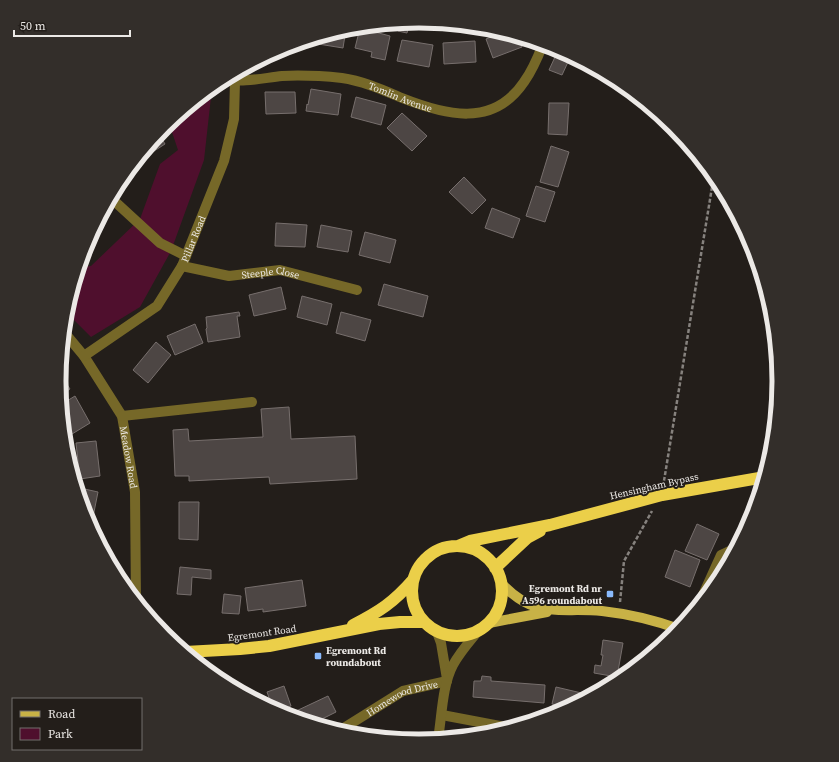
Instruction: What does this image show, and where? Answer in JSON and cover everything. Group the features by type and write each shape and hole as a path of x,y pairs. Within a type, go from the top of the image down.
{"highway":[{"name":"Hensingham Bypass","path":"458,546 470,541 550,525 662,495 758,478"},
{"name":"Hensingham Bypass","path":"495,568 527,538 550,525"},
{"path":"341,631 375,614 399,596 413,580 420,564 433,553 441,549 458,546 471,549 483,555 495,568 501,583 502,592 500,604 494,616 484,626 463,636 454,636 437,632 424,622 415,610 412,595 413,580"},
{"path":"341,631 380,624 424,622"},
{"name":"Egremont Road","path":"194,652 240,650 270,646 341,631"}],"main road":[{"path":"501,583 522,602 544,609 620,613 655,620 673,627"},
{"path":"484,626 555,610"}],"street":[{"name":"Tomlin Avenue","path":"235,81 282,76 314,75 345,79 370,85 419,105 441,112 467,115 490,110 508,100 524,82 540,50"},
{"name":"Pillar Road","path":"84,356 157,306 182,266 224,161 234,119 235,81"},
{"path":"115,202 160,243 186,256"},
{"name":"Steeple Close","path":"182,266 229,276 280,270 358,290"},
{"name":"Meadow Road","path":"70,339 84,356 122,416 135,492 136,591"},
{"path":"122,416 252,402"},
{"path":"707,585 721,555 728,552"},
{"path":"439,733 447,681 453,665 467,644 484,626"},
{"path":"437,632 441,643 447,681"},
{"name":"Homewood Drive","path":"347,726 404,692 447,681"},
{"path":"442,715 496,725"}],"path":[{"path":"620,613 624,560 662,495 712,184"}],"green space":[{"path":"211,96 204,160 171,251 140,307 91,337 72,318 86,266 91,266 140,219 160,164 178,150 171,130"}],"building":[{"path":"408,28 407,33 398,31 399,29"},
{"path":"372,31 390,36 385,60 371,57 372,52 355,48 359,34"},
{"path":"345,36 343,48 316,44"},
{"path":"493,36 511,40 521,43 522,47 493,58 486,39"},
{"path":"402,40 433,45 429,67 397,61"},
{"path":"475,41 476,62 444,64 443,43"},
{"path":"555,57 568,62 562,75 549,70"},
{"path":"311,89 341,94 338,115 306,111"},
{"path":"265,92 295,92 296,113 266,114"},
{"path":"356,97 386,105 381,125 351,117"},
{"path":"549,103 569,103 567,135 548,134"},
{"path":"402,113 427,136 412,151 387,128"},
{"path":"162,139 165,144 148,155"},
{"path":"551,146 569,152 558,187 540,182"},
{"path":"464,177 486,200 472,214 449,192"},
{"path":"536,186 555,192 545,222 526,216"},
{"path":"492,208 520,219 513,238 485,228"},
{"path":"276,223 307,225 305,247 275,246"},
{"path":"321,225 352,231 348,252 317,247"},
{"path":"365,232 396,240 390,263 359,255"},
{"path":"384,284 428,296 423,317 378,305"},
{"path":"281,287 286,309 254,316 249,295"},
{"path":"302,296 332,304 327,325 297,317"},
{"path":"239,312 240,316 237,316 240,337 208,342 206,317"},
{"path":"341,312 371,320 365,341 336,333"},
{"path":"195,324 203,343 175,355 167,336"},
{"path":"156,342 171,355 148,383 133,370"},
{"path":"66,383 70,389 66,391"},
{"path":"75,396 90,423 72,434 71,431 67,401"},
{"path":"289,407 291,439 355,436 357,479 270,484 269,477 189,481 189,476 175,476 173,430 188,429 189,441 263,437 261,409"},
{"path":"96,441 100,476 81,479 76,443"},
{"path":"84,489 98,492 93,516"},
{"path":"179,502 199,502 198,540 179,539"},
{"path":"697,524 719,534 707,560 685,551"},
{"path":"675,550 700,560 690,587 665,577"},
{"path":"180,567 211,570 211,579 192,577 191,595 177,594"},
{"path":"302,580 306,606 263,612 263,609 248,611 245,588"},
{"path":"224,594 241,596 239,614 222,613"},
{"path":"603,640 623,643 618,674 614,676 594,673 595,665 601,666 603,655 601,655"},
{"path":"482,676 491,677 491,681 545,685 544,703 473,697 474,681 481,681"},
{"path":"284,686 291,706 286,708 270,701 267,692"},
{"path":"556,687 584,694 558,706 552,704"},
{"path":"328,696 336,712 321,720 296,711"}],"place":[{"name":"Egremont Rd nr A596 roundabout","path":"610,594"},
{"name":"Egremont Rd roundabout","path":"318,656"}]}
